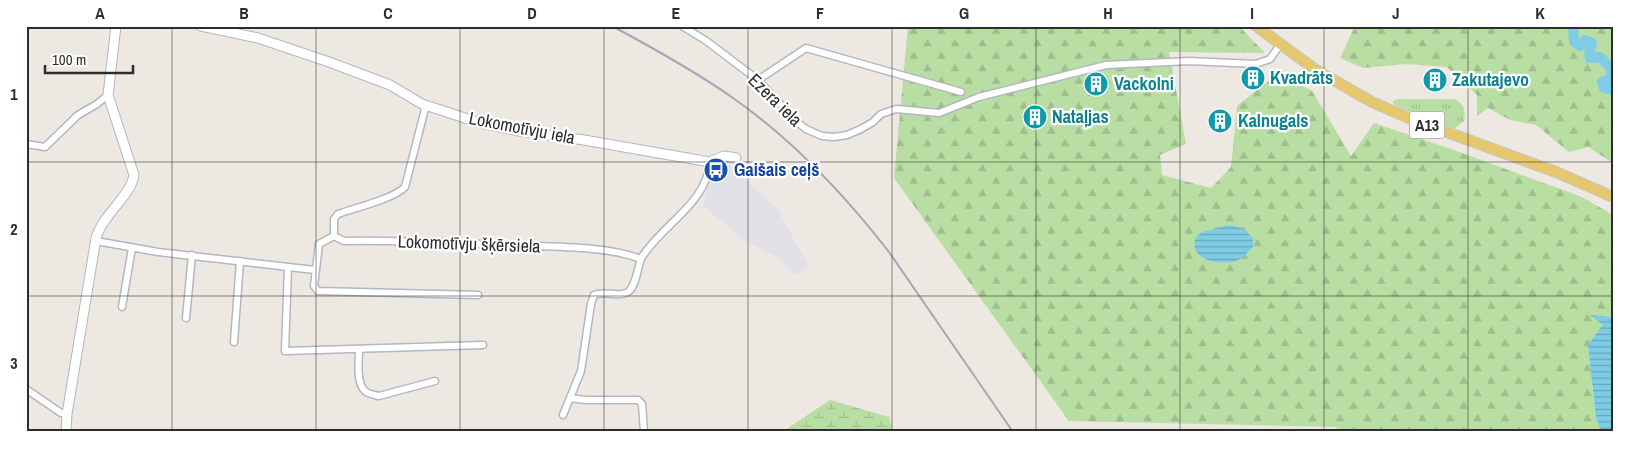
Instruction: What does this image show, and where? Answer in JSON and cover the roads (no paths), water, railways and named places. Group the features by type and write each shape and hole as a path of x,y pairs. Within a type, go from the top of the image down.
{"main road":[{"name":"A13","path":"1256,26 1316,70 1357,94 1396,112 1556,172 1613,197"}],"street":[{"path":"66,432 67,414 96,241 100,227 128,189 134,175 108,95 116,26"},
{"name":"Lokomotīvju iela","path":"201,26 258,38 329,62 390,85 426,105 500,128 710,162 724,156 736,158"},
{"name":"Ezera iela","path":"682,26 705,40 758,80 806,129 822,136 834,137 861,130 881,114 896,109 939,113 979,97 1106,65 1189,61 1256,64 1270,59 1280,45"},
{"path":"758,80 806,48 961,92"},
{"path":"26,144 45,147 78,115 108,95"},
{"path":"426,105 405,187 392,194 338,214 334,219 334,236 319,244 314,286 316,290 320,291 478,295"},
{"path":"563,415 581,371 593,298 599,293 621,294 628,292 633,285 641,259 667,227 698,194 708,174 710,162"},
{"name":"Lokomotīvju šķērsiela","path":"334,236 344,241 447,242 604,250 641,259"},
{"path":"96,241 132,248 315,270"},
{"path":"122,307 132,248"},
{"path":"186,318 192,255"},
{"path":"234,342 240,261"},
{"path":"288,267 285,351 483,345"},
{"path":"359,349 360,383 364,391 371,394 379,396 435,381"},
{"path":"26,389 67,414"},
{"path":"570,398 638,400 642,404 644,432"}],"water":[{"path":"1229,225 1242,228 1253,238 1253,247 1243,257 1237,261 1223,263 1209,261 1198,254 1195,248 1196,237 1202,232"},
{"path":"1590,315 1613,317 1613,432 1601,432 1596,418 1588,345 1603,325"}],"waterway":[{"path":"1573,26 1574,42 1580,46 1585,40 1592,43 1589,53 1590,58 1600,57 1611,68 1611,79 1602,82 1604,88 1613,90"}],"railway":[{"path":"612,26 719,88 755,114 817,169 854,209 889,252 1013,432"}],"place":[{"name":"Kvadrāts","path":"1253,78"},
{"name":"Zakutajevo","path":"1435,80"},
{"name":"Vackolni","path":"1096,84"},
{"name":"Nataļjas","path":"1035,117"},
{"name":"Kalnugals","path":"1220,121"},
{"name":"Gaišais ceļš","path":"716,170"}]}
